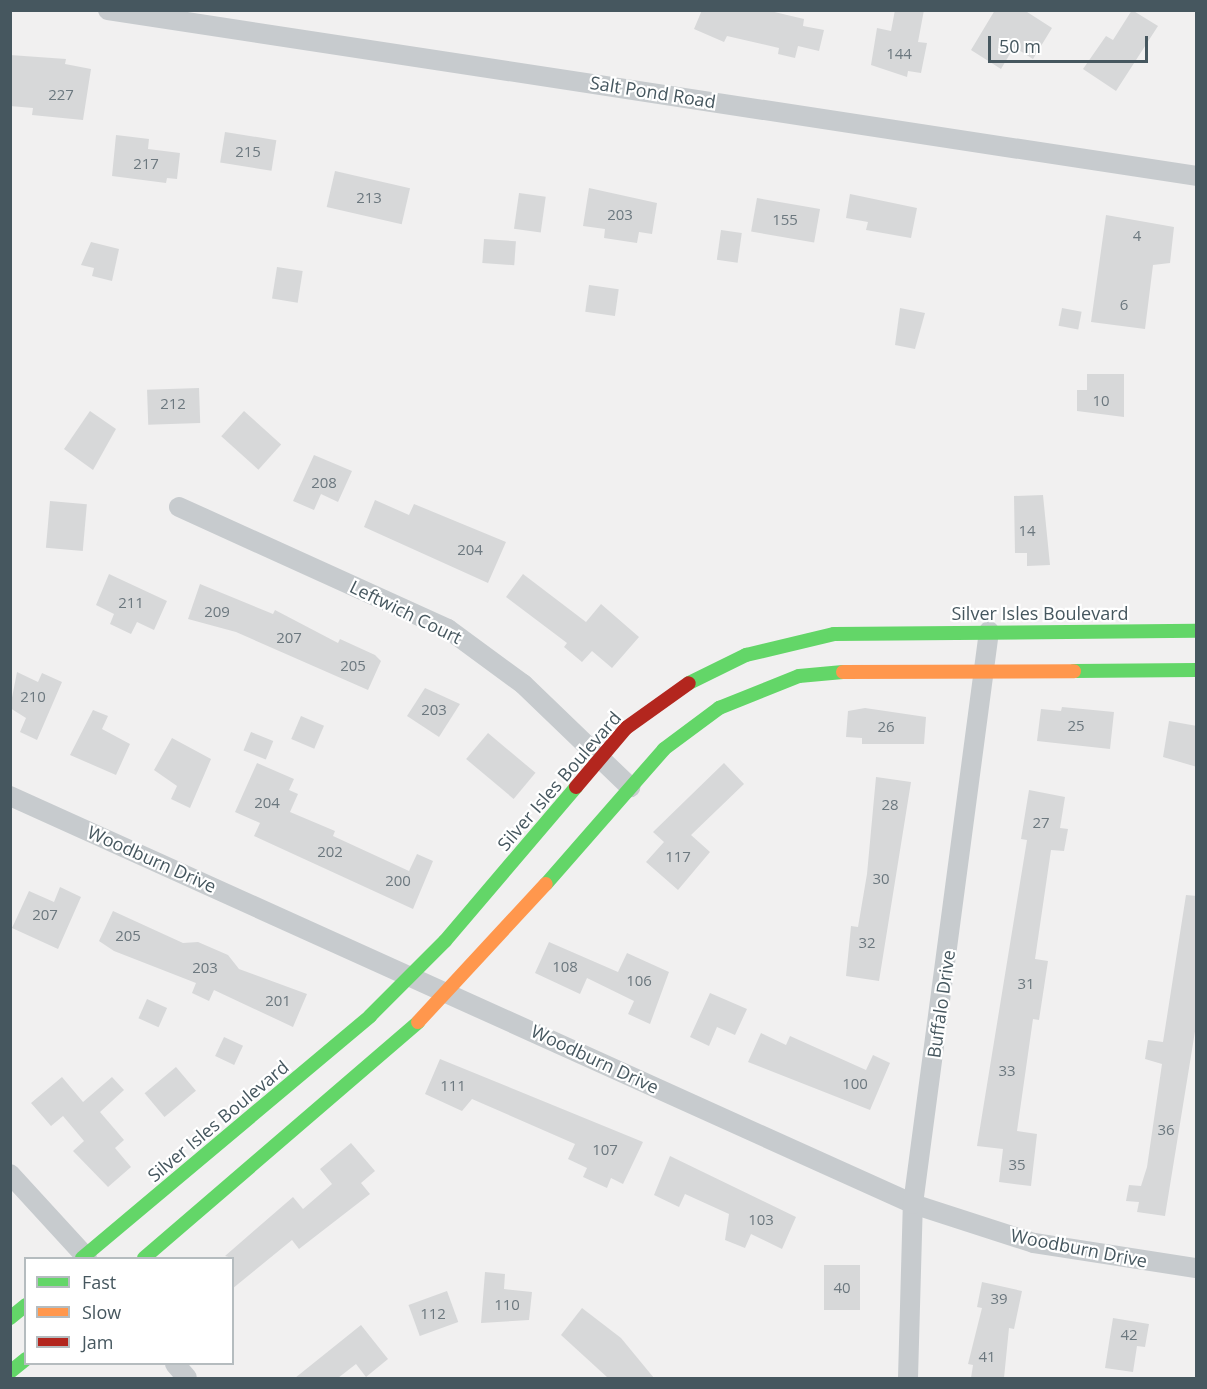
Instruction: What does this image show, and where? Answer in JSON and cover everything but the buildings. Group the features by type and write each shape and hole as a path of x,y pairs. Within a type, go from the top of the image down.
{"street":[{"name":"Salt Pond Road","path":"108,10 150,13 1197,176"},
{"name":"Leftwich Court","path":"179,507 448,629 523,684 630,787"},
{"name":"Buffalo Drive","path":"908,1378 914,1204 988,670 989,631"},
{"name":"Silver Isles Boulevard","path":"86,1257 370,1016 412,974 600,759 667,695 746,655 834,634 1197,631"},
{"path":"145,1257 335,1097 449,992 630,787 692,726 766,687 837,672 1197,670"},
{"name":"Woodburn Drive","path":"10,796 412,974 914,1204 1034,1243 1197,1268"},
{"path":"10,1174 84,1257"},
{"path":"10,1318 24,1307"},
{"path":"10,1372 24,1361"},
{"path":"176,1365 187,1378"}],"traffic: fast":[{"path":"689,683 746,655 834,634 1196,631"},
{"path":"1074,671 1196,670"},
{"path":"546,884 664,749 719,708 799,676 843,672"},
{"path":"83,1257 370,1016 445,941 576,787"},
{"path":"145,1257 418,1022"},
{"path":"10,1318 24,1307"},
{"path":"10,1372 24,1361"}],"traffic: slow":[{"path":"843,672 1074,671"},
{"path":"418,1022 546,884"}],"traffic: jam":[{"path":"576,787 626,728 689,683"}]}
